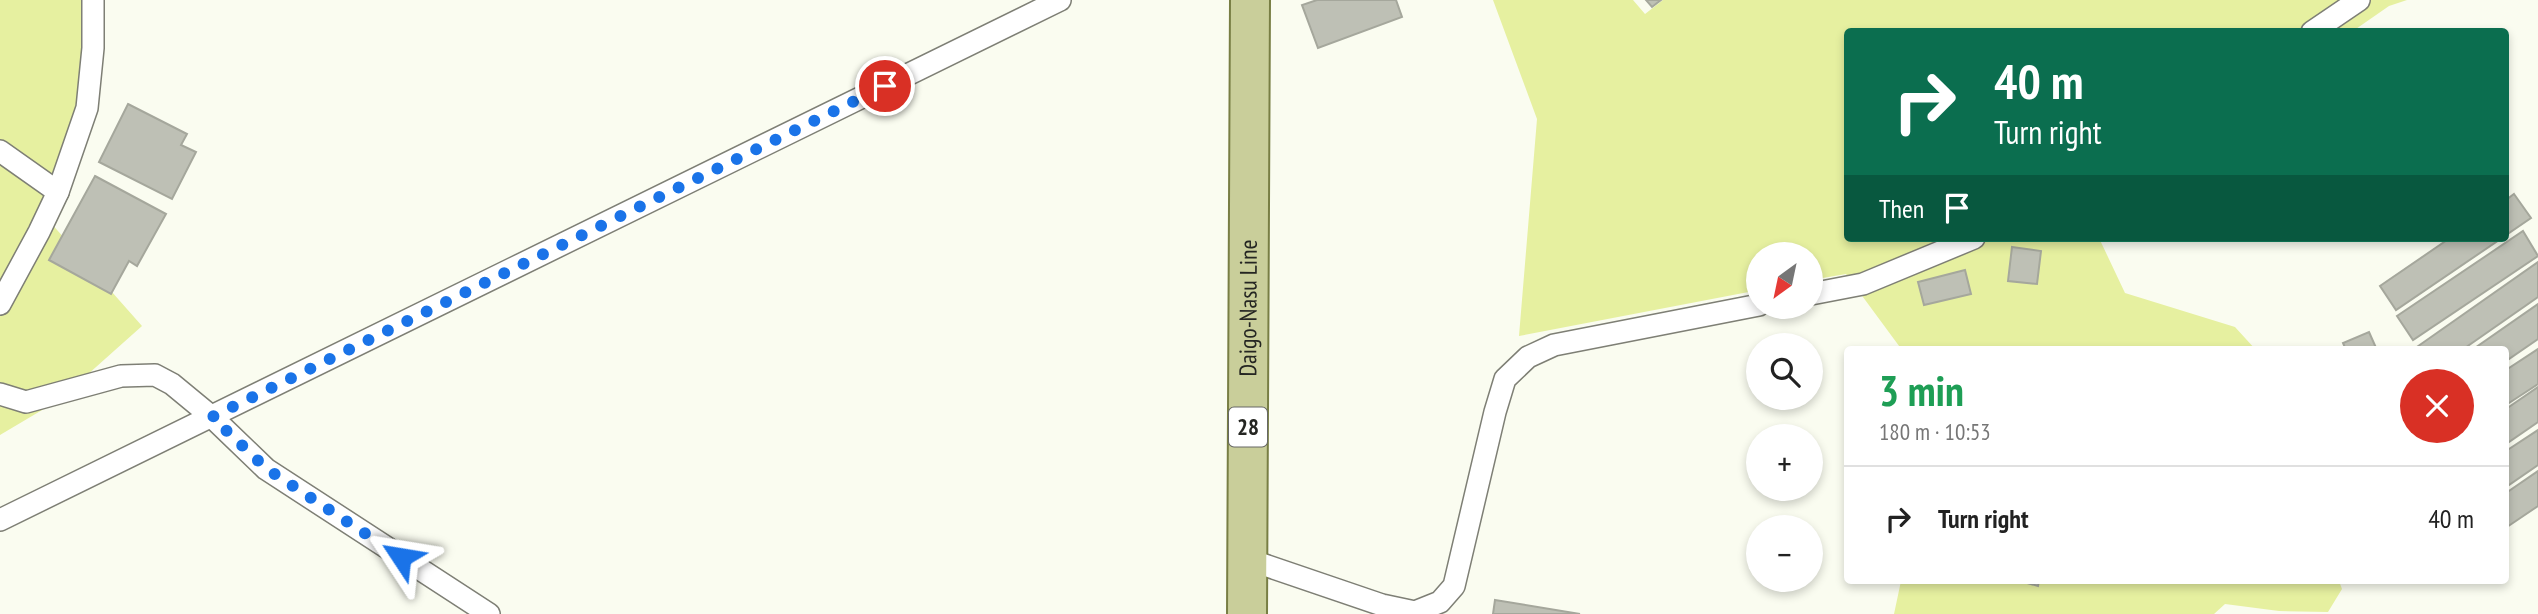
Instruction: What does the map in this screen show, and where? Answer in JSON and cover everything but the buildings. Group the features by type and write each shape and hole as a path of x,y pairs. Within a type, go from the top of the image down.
{"main road":[{"name":"Daigo-Nasu Line","path":"1247,614 1250,0"}],"lane":[{"path":"0,304 58,192 87,108 93,48 93,0"},
{"path":"0,520 1060,0"},
{"path":"2318,28 2359,0"},
{"path":"0,151 58,192"},
{"path":"1824,292 1863,284 1964,242"},
{"path":"1247,559 1382,605 1415,612 1440,602 1454,586 1505,379 1528,358 1554,345 1746,308"},
{"path":"0,394 26,402 121,376 155,376 172,384 212,417 267,469 489,614"}],"green space":[{"path":"0,0 85,0 79,84 50,222 142,326 59,400 0,435"},
{"path":"1493,0 1633,0 1645,14 1663,0 2407,0 2389,6 2357,28 1844,28 1844,242 2101,242 2125,293 2235,327 2252,346 1899,346 1846,274 1824,278 1824,242 1746,242 1746,292 1519,336 1537,119"},
{"path":"1900,584 2340,584 2342,589 2328,612 2279,611 2225,604 2214,614 1894,614"}],"route":[{"path":"401,557 267,469 212,417 885,86"}]}
